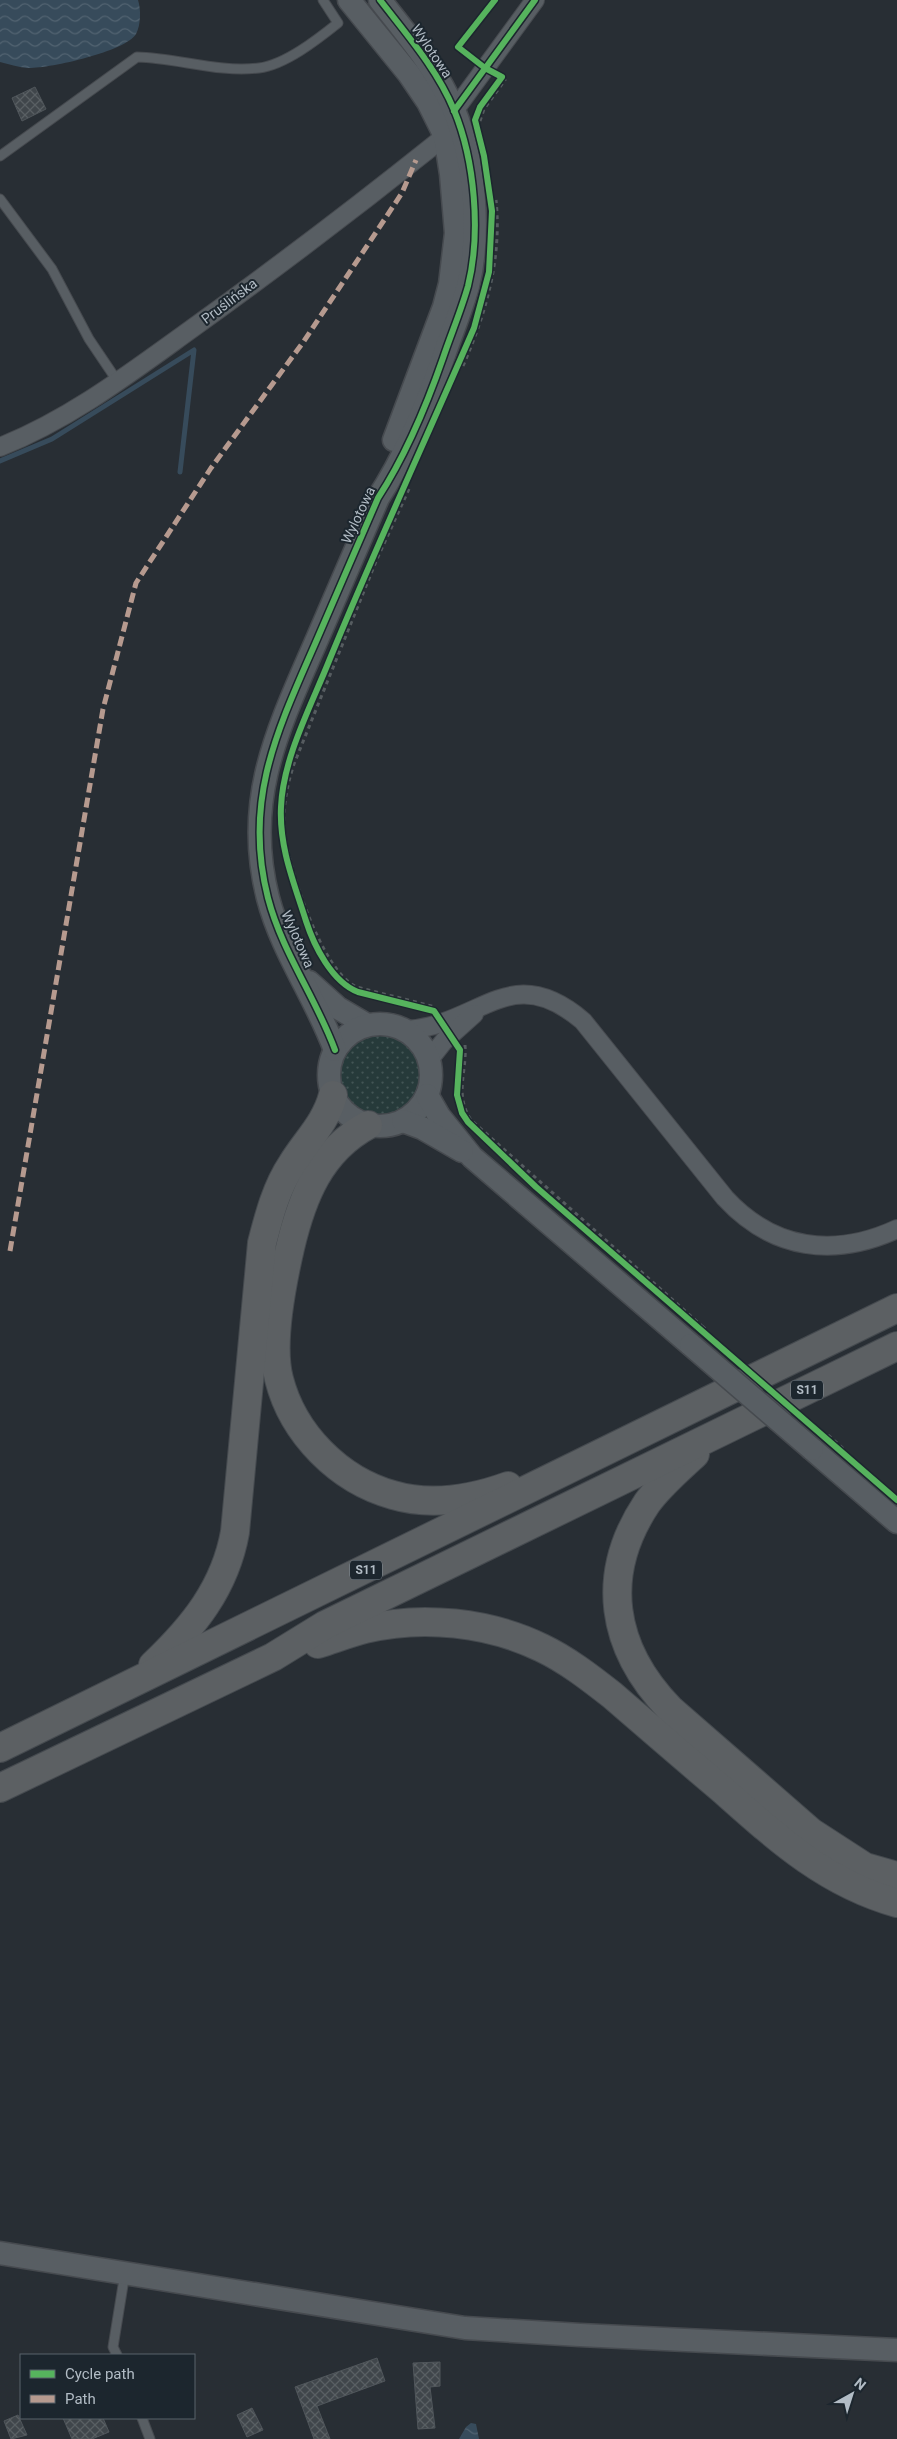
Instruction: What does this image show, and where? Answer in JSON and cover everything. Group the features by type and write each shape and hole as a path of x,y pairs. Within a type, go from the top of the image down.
{"highway":[{"path":"134,1683 172,1647 198,1617 217,1588 227,1566 235,1532 262,1243 280,1186 291,1164 324,1119 332,1095"},
{"path":"368,1125 346,1138 333,1151 314,1181 297,1218 288,1260 276,1339 279,1380 295,1418 318,1449 352,1477 393,1495 419,1499 442,1500 482,1494 597,1456"},
{"name":"S11","path":"0,1748 897,1308"},
{"name":"S11","path":"0,1788 273,1657 325,1625 897,1346"},
{"path":"716,1434 648,1501 624,1545 618,1584 618,1617 635,1664 652,1690 670,1709 811,1832 864,1867 897,1876"},
{"path":"273,1657 366,1629 428,1622 483,1628 540,1647 585,1674 612,1695 775,1836 819,1869 855,1889 897,1903"}],"street":[{"name":"Wylotowa","path":"348,0 409,74 428,102 445,136 456,233 450,284 386,462 378,498"},
{"name":"Wylotowa","path":"335,1050 275,924 261,869 259,840 262,789 277,731 378,498 398,467 432,389 468,284 474,235 473,194 464,145 454,111 426,60 380,0"},
{"path":"445,136 454,111 535,0"},
{"name":"Pruślińska","path":"0,447 69,414 118,382 233,298 445,136"},
{"name":"Wylotowa","path":"299,972 338,1008 367,1025"},
{"path":"404,1030 448,1026 508,995 525,993 542,995 554,1000 583,1021 737,1211 762,1227 792,1240 827,1247 861,1243 897,1229"},
{"path":"386,1024 404,1030 419,1042 429,1060 430,1084 421,1106 402,1121 391,1125 368,1125 346,1114 332,1095 328,1074 335,1050 350,1033 367,1025 386,1024"},
{"path":"429,1060 448,1026"},
{"path":"427,1095 439,1116 472,1156"},
{"path":"402,1121 422,1128 472,1156 697,1333 817,1442 897,1522"},
{"path":"0,2253 465,2328 897,2350"}],"lane":[{"path":"0,156 137,57 161,58 222,69 260,68 300,51 338,23 323,0"},
{"path":"0,200 52,269 89,339 118,382"},
{"path":"116,2354 113,2347 125,2273"},
{"path":"142,2419 150,2439"}],"path":[{"path":"478,129 476,116 502,77 485,68"},
{"path":"458,371 474,328 489,272 493,197"},
{"path":"410,481 350,610 289,762 281,806 281,832 288,864 309,930 333,970 349,989 434,1011 448,1026 465,1052 461,1100 471,1120 697,1333"},
{"path":"410,481 294,764 285,796 284,828 314,930 334,965 350,984 448,1026 460,1050 457,1095 462,1112 468,1122 536,1187 697,1333 713,1340"},
{"path":"817,1442 843,1454 850,1460"}],"green space":[{"path":"380,1034 395,1037 408,1046 417,1059 420,1074 417,1089 408,1102 395,1111 380,1114 365,1111 352,1102 343,1089 340,1074 343,1059 352,1046 365,1037"}],"water":[{"path":"0,0 138,0 140,22 136,34 129,41 102,53 51,66 24,68 0,62"},
{"path":"471,2423 476,2424 479,2439 459,2439 466,2427"}],"building":[{"path":"35,87 46,109 22,121 12,98"},
{"path":"377,2358 385,2381 317,2406 330,2439 314,2439 295,2387"},
{"path":"440,2362 440,2386 430,2387 435,2428 418,2429 413,2363"},
{"path":"252,2408 263,2430 247,2437 237,2415"},
{"path":"18,2415 27,2435 11,2439 4,2421"},
{"path":"63,2419 103,2419 109,2432 92,2439 72,2439"}],"waterway":[{"path":"0,461 52,439 194,350 180,472"}],"marked path":[{"path":"10,1251 103,709 136,583 211,468 304,341 402,193 416,160"}],"cycle path":[{"path":"335,1050 290,956 268,898 261,863 259,830 262,798 268,767 288,707 378,498 406,448 430,394 468,286 472,265 475,220 474,197 467,152 454,110 430,66 380,0"},
{"path":"495,0 458,47 485,68 502,77 480,107 475,120 484,156 492,211 489,272 474,328 364,577 292,751 283,789 281,807 282,836 288,865 314,941 332,972 349,987 358,992 434,1011 460,1050 457,1095 462,1113 468,1122 536,1187 897,1500"},
{"path":"454,111 535,0"}]}
